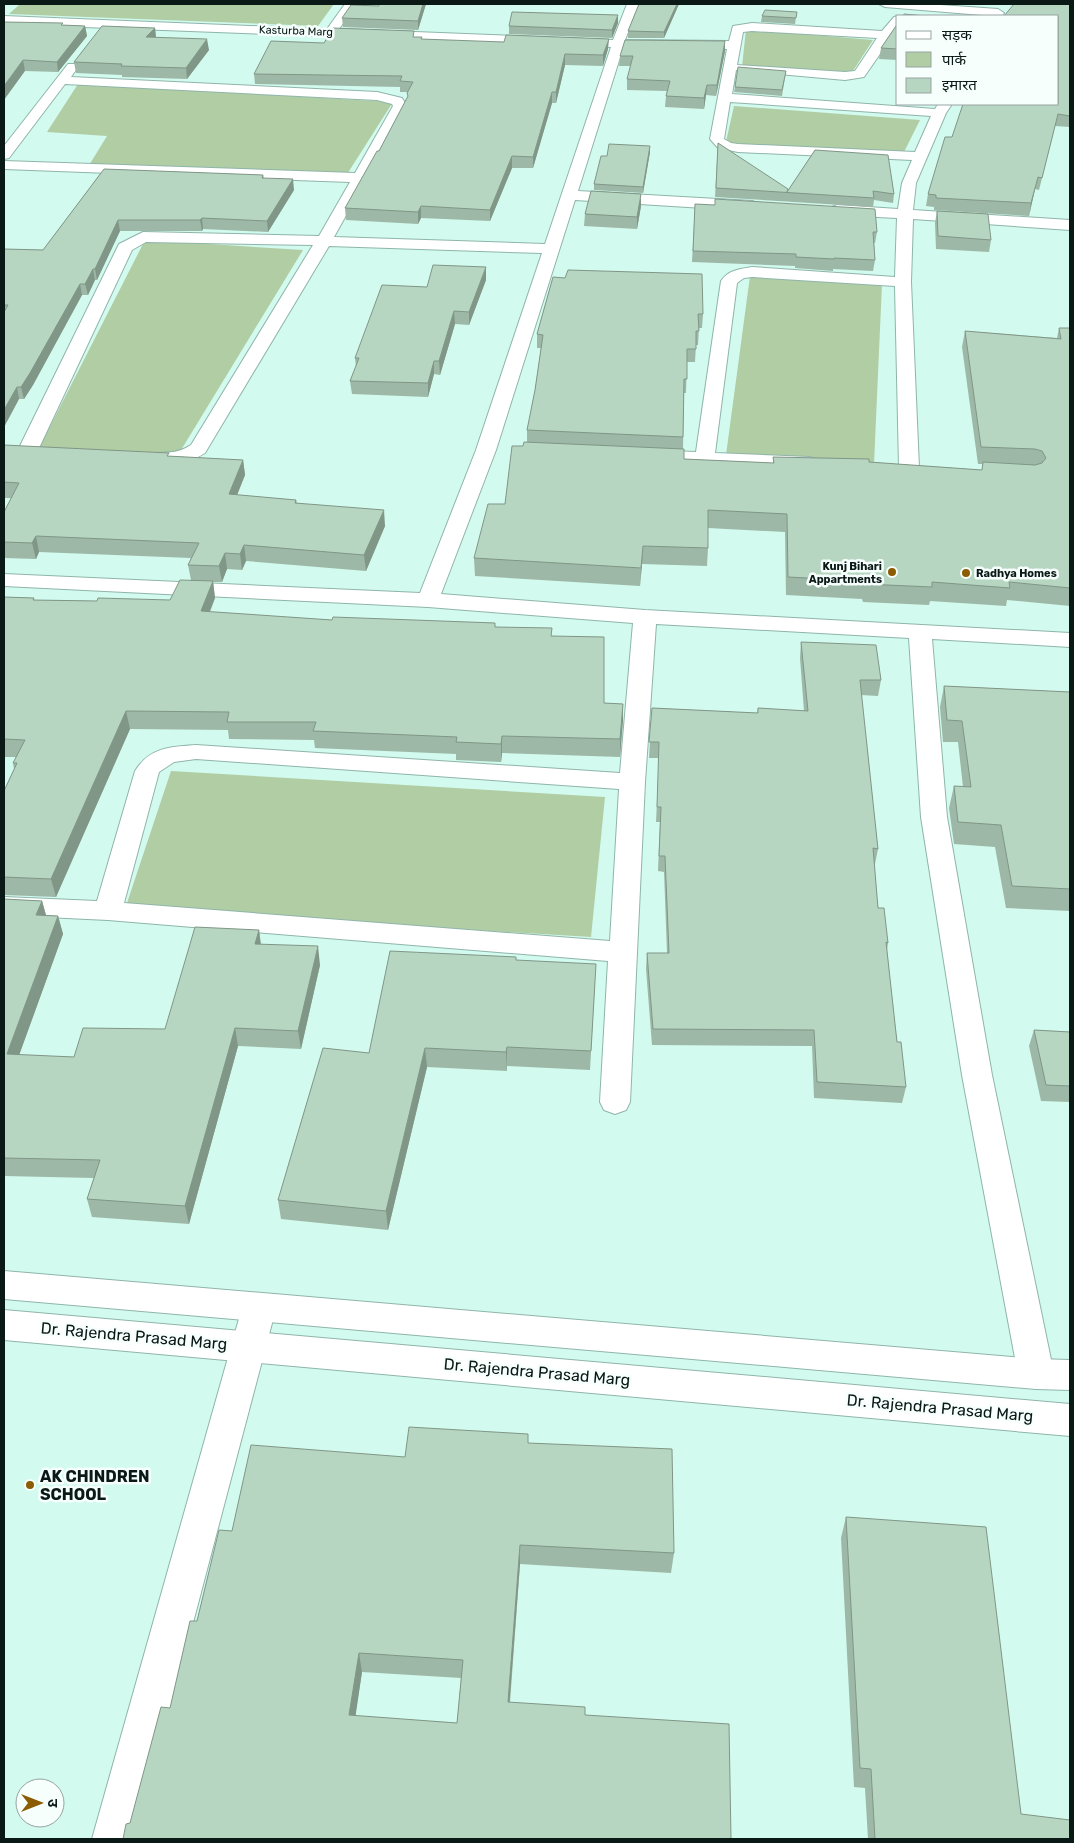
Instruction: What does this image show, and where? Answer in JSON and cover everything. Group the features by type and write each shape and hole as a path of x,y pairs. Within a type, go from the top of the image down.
{"street":[{"path":"331,32 351,4"},
{"path":"428,600 494,450 552,249 618,44 633,4"},
{"path":"885,4 1000,12"},
{"path":"902,15 910,6"},
{"name":"Kasturba Marg","path":"4,20 618,44 733,45"},
{"path":"730,67 852,76 859,74 885,35 896,22"},
{"path":"94,38 105,24"},
{"path":"885,35 742,27 737,29 717,139 720,144 728,147 919,156"},
{"path":"4,155 78,59"},
{"path":"61,80 367,95 397,101 400,106 399,111 358,178 324,241 198,449 185,458 165,460 136,457"},
{"path":"725,98 942,109 919,156 909,183 906,214 903,282 918,468 890,467"},
{"path":"4,165 358,178"},
{"path":"569,195 767,206"},
{"path":"826,210 1070,225"},
{"path":"49,450 21,447 125,247 143,237 552,249"},
{"path":"705,458 729,281 739,274 752,272 903,282"},
{"path":"626,455 831,464"},
{"path":"4,580 428,600 646,617 920,630 1070,640"},
{"path":"615,1102 632,782 646,617"},
{"path":"920,630 934,817 977,1075 1036,1374"},
{"path":"108,911 147,771 152,762 163,756 196,752 632,782"},
{"path":"4,906 108,911 623,952"},
{"path":"4,1285 1036,1374 1070,1375"},
{"path":"114,1839 259,1308"},
{"name":"Dr. Rajendra Prasad Marg","path":"4,1325 1070,1420"}],"green space":[{"path":"20,4 334,4 318,26 9,14"},
{"path":"746,29 873,40 849,77 742,67"},
{"path":"78,84 393,102 344,179 88,167 107,136 47,132"},
{"path":"734,106 920,120 902,156 725,146"},
{"path":"145,240 303,250 178,455 39,448"},
{"path":"750,276 882,284 874,464 726,455"},
{"path":"171,771 605,797 591,937 125,909"}],"building":[{"path":"379,4 423,4 418,21 342,18 351,5 379,6"},
{"path":"639,4 677,4 664,32 628,31"},
{"path":"1014,4 1070,4 1070,116 1058,114 1042,178 1038,177 1031,203 936,198 936,195 928,194 945,137 952,137 963,105 1059,105 1059,15 1005,15"},
{"path":"765,10 797,12 796,18 762,16"},
{"path":"512,12 618,15 612,30 509,26"},
{"path":"4,22 63,23 61,25 85,26 57,62 23,60 4,86"},
{"path":"102,26 155,28 146,37 207,39 186,68 74,62"},
{"path":"896,26 896,49 881,48"},
{"path":"333,28 414,31 413,37 422,37 421,39 504,42 506,35 609,39 603,55 565,54 556,92 552,92 533,157 512,156 490,210 421,206 418,212 345,208 377,151 379,151 408,96 407,93 413,82 400,81 402,76 254,74 271,41 324,43"},
{"path":"625,40 725,41 717,85 707,85 704,98 666,96 670,81 627,79 633,56 620,56"},
{"path":"738,67 786,71 782,90 735,87"},
{"path":"718,143 788,189 787,192 815,150 888,155 894,194 873,191 874,198 716,188"},
{"path":"609,144 650,146 643,187 594,184 601,156 607,156"},
{"path":"104,169 263,175 262,178 293,179 267,221 202,218 200,220 118,220 95,269 93,269 85,284 80,284 30,373 21,387 17,387 4,410 4,312 8,305 4,305 4,249 43,250"},
{"path":"591,191 641,194 637,217 585,214"},
{"path":"715,199 875,209 877,232 873,232 875,260 796,257 796,254 693,251 695,204 715,205"},
{"path":"937,211 988,214 991,240 938,236"},
{"path":"433,265 486,267 469,312 454,311 439,361 434,361 428,383 350,381 359,358 355,358 382,285 427,287"},
{"path":"568,270 702,274 703,314 698,314 699,331 696,331 696,349 687,349 687,379 684,379 683,437 527,430 543,335 537,334 553,277 565,278"},
{"path":"1059,328 1070,328 1070,588 1009,582 1010,588 932,582 932,587 865,584 865,581 788,577 787,514 708,510 708,548 643,546 641,568 474,558 488,504 505,504 512,446 523,446 524,442 684,449 684,459 774,463 773,457 869,459 869,462 982,470 983,462 1035,465 1042,463 1046,458 1042,451 1035,449 981,447 965,331 1061,339"},
{"path":"4,445 169,453 167,456 243,460 229,494 296,500 295,503 384,510 364,555 244,545 240,554 225,553 219,566 188,565 199,543 36,536 32,543 4,542 4,512 19,483 4,482"},
{"path":"180,580 213,581 201,611 332,620 333,617 495,623 495,627 552,628 551,636 604,637 604,703 623,704 620,739 502,736 501,744 456,742 457,737 313,731 316,722 227,722 229,712 126,711 51,879 4,877 4,791 17,763 13,763 25,740 4,739 4,597 34,598 33,600 97,601 98,598 170,600"},
{"path":"801,642 876,645 881,680 860,680 878,849 873,848 878,908 884,908 897,1042 901,1042 906,1087 817,1082 814,1030 653,1029 647,953 669,953 665,856 659,856 661,807 657,807 659,742 649,742 652,708 758,713 758,708 808,711"},
{"path":"944,686 1070,692 1070,889 1012,886 1001,825 958,822 954,786 971,787 962,721 947,720"},
{"path":"4,899 42,901 36,915 58,916 7,1054 74,1057 83,1028 165,1029 195,927 259,930 255,944 318,946 298,1031 235,1028 185,1206 87,1199 100,1160 4,1158"},
{"path":"390,951 516,957 516,960 596,964 591,1051 507,1047 506,1052 425,1048 386,1211 278,1200 323,1048 369,1053"},
{"path":"1034,1030 1070,1032 1070,1086 1046,1085"},
{"path":"409,1427 528,1434 528,1443 672,1449 674,1553 520,1545 508,1702 585,1707 585,1715 729,1724 731,1839 123,1839 126,1824 130,1823 161,1707 170,1708 190,1621 197,1621 219,1530 232,1531 251,1445 405,1457","holes":["359,1653 463,1660 457,1723 349,1715"]},
{"path":"846,1517 986,1527 1021,1814 1070,1820 1070,1839 875,1839 871,1769 860,1768"}],"place":[{"name":"Kunj Bihari Appartments","path":"892,572"},
{"name":"Radhya Homes","path":"966,573"},
{"name":"AK CHINDREN SCHOOL","path":"30,1485"}]}
